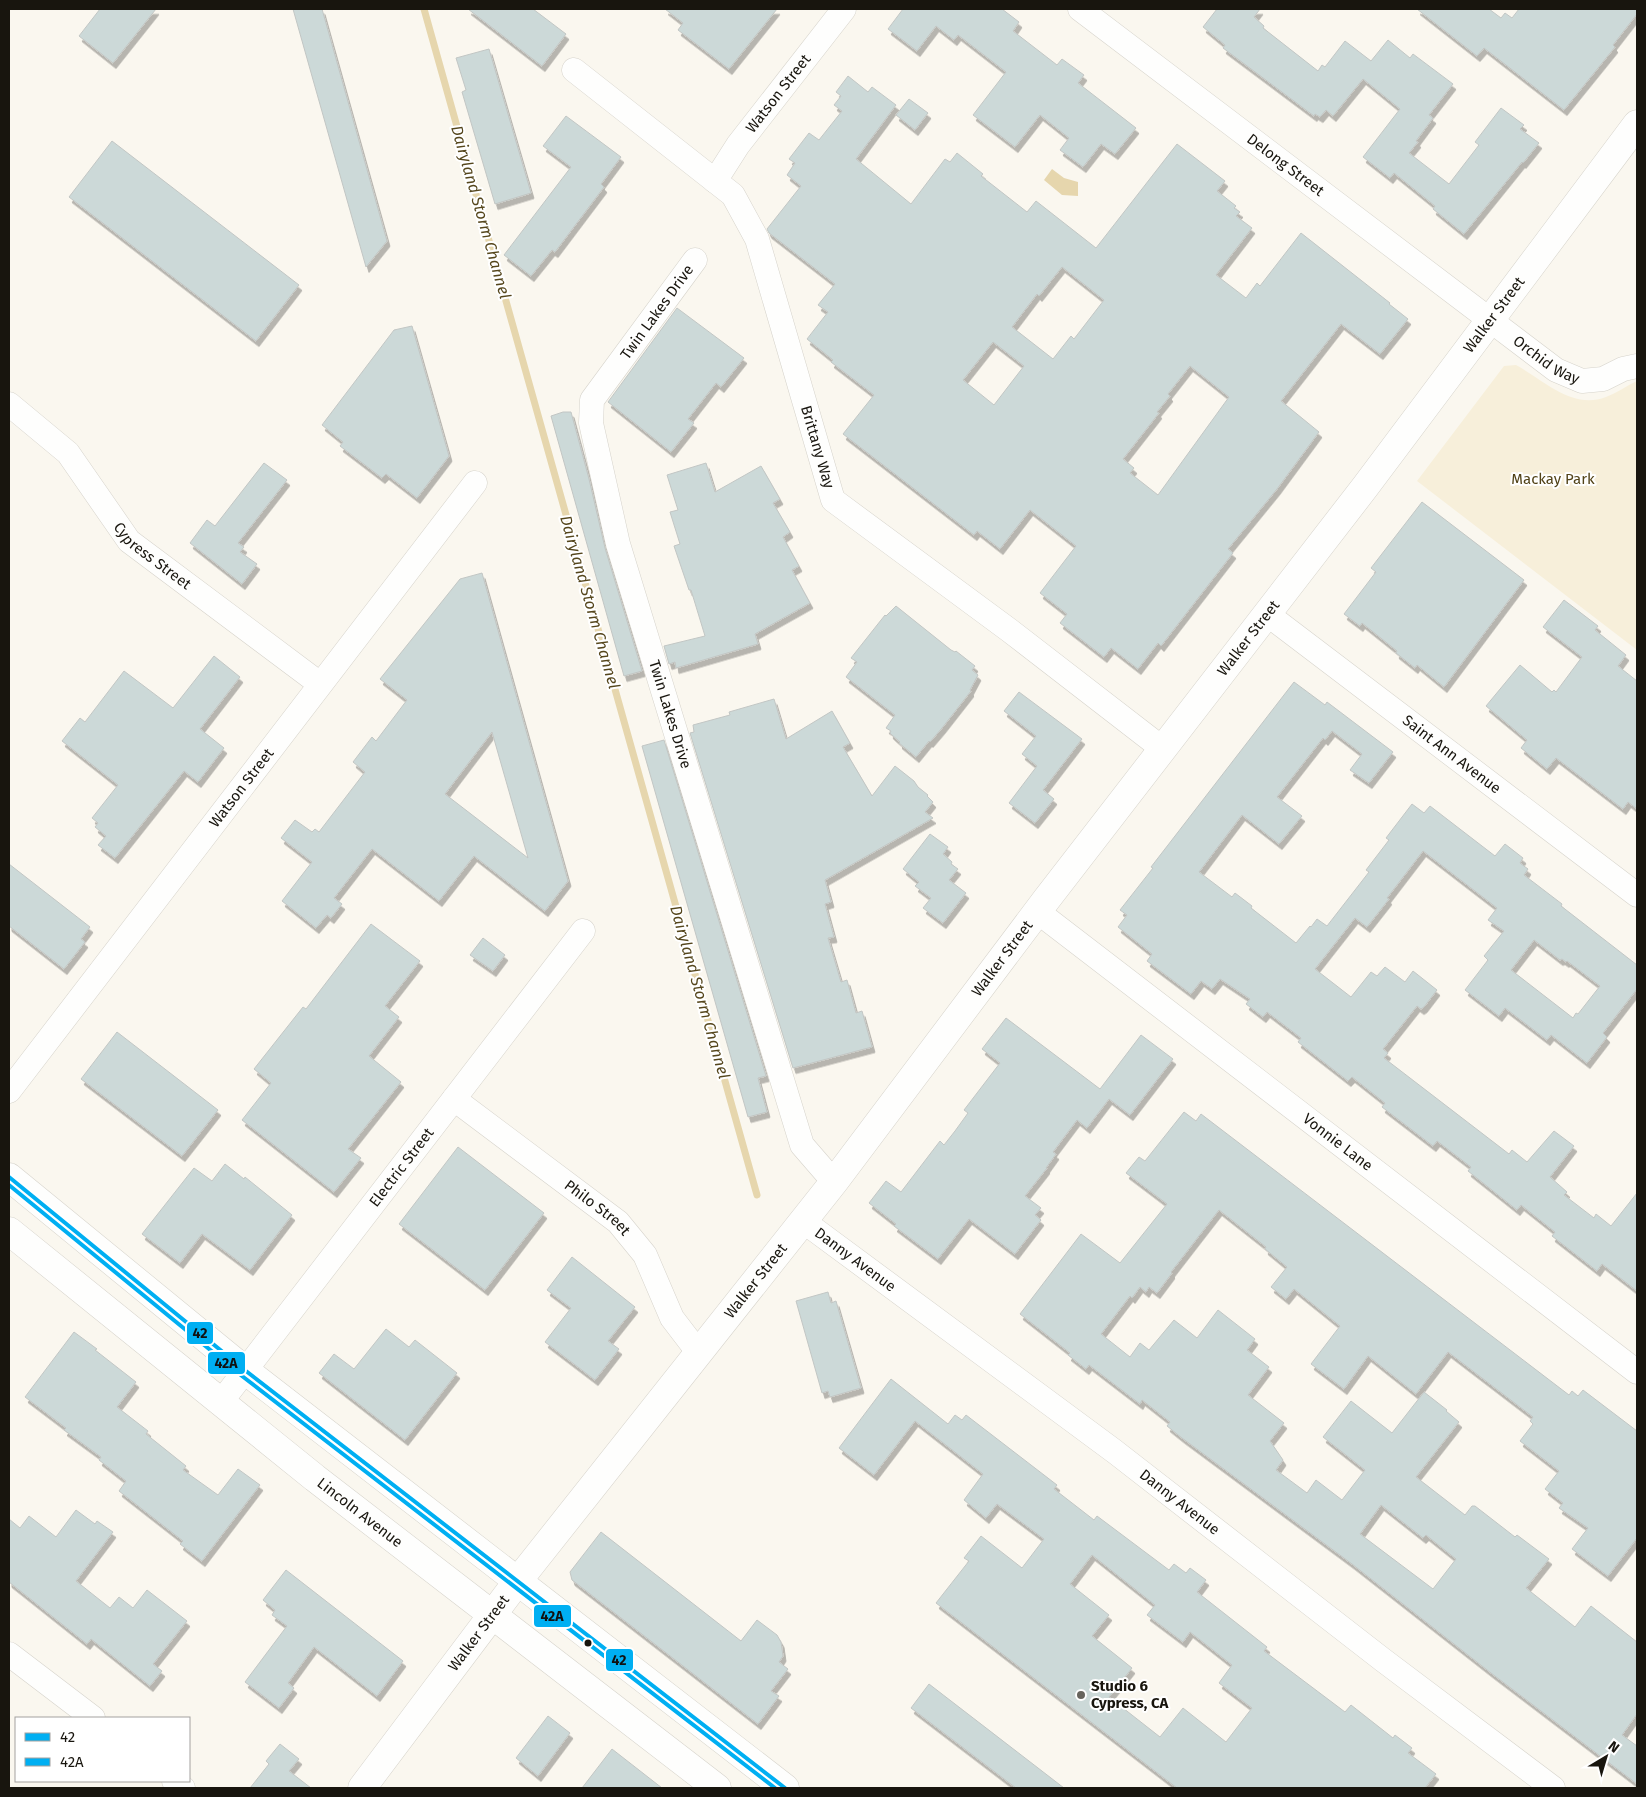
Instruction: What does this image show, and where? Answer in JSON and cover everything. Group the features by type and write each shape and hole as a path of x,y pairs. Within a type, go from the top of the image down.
{"main road":[{"name":"Walker Street","path":"362,1788 517,1582 834,1182 1038,912 1365,487 1637,124"},
{"path":"9,1177 246,1371 785,1788"},
{"name":"Lincoln Avenue","path":"9,1231 315,1478 717,1788"}],"street":[{"name":"Watson Street","path":"714,181 738,144 844,9"},
{"name":"Delong Street","path":"1080,9 1491,319"},
{"name":"Brittany Way","path":"574,70 733,195 757,239 833,500 1009,630 1163,749"},
{"name":"Twin Lakes Drive","path":"695,260 592,400 591,423 618,544 802,1145 834,1182"},
{"name":"Orchid Way","path":"1491,319 1556,370 1582,381 1603,379 1623,369 1637,366"},
{"name":"Cypress Street","path":"9,404 68,453 129,541 320,684"},
{"name":"Watson Street","path":"9,1091 475,483"},
{"name":"Saint Ann Avenue","path":"1267,614 1637,895"},
{"name":"Vonnie Lane","path":"1038,912 1637,1372"},
{"name":"Electric Street","path":"221,1402 583,931"},
{"name":"Philo Street","path":"454,1099 618,1222 646,1255 672,1318 698,1352"},
{"name":"Danny Avenue","path":"803,1221 1114,1452 1553,1788"},
{"path":"9,1654 91,1717"}],"green space":[{"name":"Mackay Park","path":"1516,365 1559,392 1582,400 1606,397 1637,381 1637,650 1417,481 1504,366"}],"shaded area":[{"path":"1052,169 1064,178 1078,182 1078,196 1062,195 1044,180"}],"building":[{"path":"100,9 156,9 113,63 79,36"},
{"path":"293,9 322,9 387,241 366,267"},
{"path":"468,9 533,9 566,34 542,66"},
{"path":"665,9 777,9 729,69 678,30 683,23"},
{"path":"903,9 1002,9 1019,22 1013,31 1057,65 1062,59 1084,75 1078,83 1136,128 1115,154 1101,144 1083,167 1060,150 1069,138 1040,115 1015,147 973,115 1006,72 958,35 954,40 936,26 917,51 888,29"},
{"path":"1217,9 1260,9 1254,17 1264,26 1263,28 1318,71 1322,65 1325,67 1345,41 1371,61 1388,40 1410,58 1413,54 1453,84 1429,115 1433,118 1409,153 1449,184 1479,145 1475,142 1501,108 1524,125 1520,129 1539,143 1464,234 1433,209 1435,206 1394,173 1390,178 1363,157 1400,109 1363,79 1333,116 1326,110 1320,117 1315,114 1314,116 1223,48 1225,45 1203,27"},
{"path":"1417,9 1489,9 1501,18 1505,13 1512,18 1519,9 1637,9 1637,14 1613,45 1615,47 1564,110 1484,48 1477,56"},
{"path":"489,49 531,193 495,204 462,92 466,90 456,58"},
{"path":"848,76 868,92 872,87 896,105 856,159 911,204 945,159 950,162 957,153 983,174 981,176 1027,212 1036,201 1096,248 1177,144 1225,181 1217,191 1236,206 1234,208 1240,212 1236,216 1252,228 1216,275 1246,298 1257,283 1260,286 1301,233 1408,319 1380,354 1341,324 1281,401 1319,432 1277,489 1228,549 1233,553 1161,646 1158,643 1138,669 1111,648 1104,657 1060,623 1067,614 1040,593 1076,546 1030,510 1000,549 977,531 974,535 843,434 874,395 831,362 833,360 807,339 828,312 818,305 835,284 769,233 767,229 801,186 787,175 795,163 789,159 809,133 819,140 842,111 834,105 841,96 836,92","holes":["1062,267 1104,300 1074,339 1071,336 1053,359 1012,327 1037,294 1039,296","993,342 1024,366 994,405 963,380","1190,366 1229,397 1158,495 1130,473 1134,468 1123,459 1159,413 1157,412 1170,396 1168,394"]},
{"path":"909,99 928,113 915,130 896,115"},
{"path":"566,116 621,157 601,184 604,187 555,252 552,250 531,276 504,255 571,167 543,146"},
{"path":"112,141 299,285 256,341 69,197"},
{"path":"677,308 744,358 721,387 716,383 688,419 694,423 671,452 608,402"},
{"path":"412,326 449,456 417,498 386,474 382,478 340,446 343,442 322,425 394,330"},
{"path":"563,412 571,412 605,548 642,671 624,676 551,416"},
{"path":"264,463 287,480 238,543 244,547 240,552 257,564 242,584 190,543 207,520 215,526"},
{"path":"706,463 715,492 761,466 780,499 773,503 790,532 783,537 799,566 792,570 810,603 755,634 758,644 676,668 675,662 669,664 664,646 705,636 691,590 689,590 674,546 680,544 670,512 678,510 667,475"},
{"path":"1422,502 1524,580 1444,687 1417,665 1415,668 1362,623 1360,626 1344,614 1376,572 1371,568"},
{"path":"482,573 568,881 545,911 474,856 439,901 372,849 334,898 342,904 331,918 327,915 316,928 282,901 312,862 281,838 295,820 312,832 315,829 319,832 365,772 353,762 372,737 376,741 407,700 380,679 460,579","holes":["492,732 528,858 445,794"]},
{"path":"1564,600 1598,626 1595,630 1626,655 1618,666 1637,681 1637,809 1628,802 1623,809 1556,758 1547,769 1521,748 1527,740 1486,706 1520,665 1552,692 1554,690 1556,692 1582,657 1543,627"},
{"path":"896,606 951,650 956,651 975,666 972,670 978,675 971,691 916,757 899,743 890,733 891,731 886,728 895,715 846,677 857,662 851,658 885,615"},
{"path":"214,656 240,677 200,729 224,748 198,782 184,771 115,858 98,845 106,836 95,827 98,823 92,818 118,785 62,741 80,718 85,722 124,671 173,708"},
{"path":"1294,682 1325,705 1327,702 1393,752 1369,783 1350,770 1362,754 1332,731 1325,740 1323,738 1277,797 1302,816 1279,844 1242,815 1199,872 1232,897 1235,893 1296,943 1317,919 1327,926 1369,872 1366,870 1389,840 1386,838 1412,804 1424,813 1430,806 1495,856 1505,844 1523,858 1520,863 1528,869 1524,875 1637,965 1637,989 1603,1033 1607,1037 1587,1063 1551,1035 1547,1040 1505,1008 1499,1016 1465,990 1488,960 1484,956 1504,931 1488,920 1497,908 1423,851 1367,927 1355,918 1315,969 1351,997 1371,972 1377,976 1385,967 1405,982 1413,971 1437,990 1424,1007 1421,1009 1417,1006 1383,1049 1388,1053 1384,1058 1509,1154 1512,1150 1527,1162 1554,1131 1574,1146 1550,1177 1567,1192 1564,1195 1594,1218 1596,1214 1611,1226 1637,1193 1637,1291 1602,1264 1597,1271 1552,1236 1555,1232 1521,1205 1517,1210 1468,1171 1471,1167 1437,1141 1433,1146 1382,1107 1385,1103 1352,1077 1348,1081 1298,1042 1301,1038 1267,1012 1263,1017 1246,1004 1250,999 1220,979 1212,989 1201,981 1191,994 1147,961 1152,954 1118,927 1127,915 1120,910 1153,868 1151,867","holes":["1534,940 1560,960 1567,961 1600,986 1573,1018 1511,970"]},
{"path":"1019,692 1082,739 1043,790 1054,799 1035,823 1009,803 1037,766 1022,754 1036,736 1004,711"},
{"path":"774,699 786,739 832,711 850,743 843,747 872,796 895,766 914,781 933,802 925,812 933,818 825,880 831,902 825,904 834,937 828,938 841,982 847,980 856,1013 862,1011 872,1047 793,1068 690,733 694,732 693,725 730,715 729,712"},
{"path":"664,740 766,1076 758,1078 767,1112 748,1117 642,746"},
{"path":"930,834 948,847 943,854 958,869 949,880 966,893 943,923 923,908 931,898 915,886 919,882 903,869"},
{"path":"9,864 90,927 81,939 85,942 64,969 9,926"},
{"path":"371,924 420,961 385,1006 399,1017 369,1056 401,1082 348,1149 361,1158 334,1192 242,1120 271,1083 254,1069 303,1007 306,1009"},
{"path":"483,938 505,955 493,971 470,955"},
{"path":"1006,1018 1100,1089 1141,1035 1173,1059 1130,1115 1109,1099 1087,1128 1077,1120 1053,1152 1056,1154 1047,1168 1025,1196 1041,1208 1035,1215 1041,1220 1015,1254 969,1219 938,1259 894,1226 896,1224 869,1203 886,1181 901,1192 940,1141 944,1145 955,1131 968,1113 964,1110 1000,1063 982,1049"},
{"path":"117,1032 218,1110 182,1156 81,1079"},
{"path":"1184,1112 1196,1121 1201,1114 1569,1395 1572,1391 1578,1396 1583,1390 1637,1431 1637,1538 1608,1576 1572,1549 1588,1528 1559,1508 1563,1503 1545,1489 1559,1471 1520,1441 1533,1424 1530,1421 1533,1417 1448,1352 1416,1394 1368,1356 1344,1389 1311,1364 1340,1326 1294,1289 1286,1299 1271,1287 1287,1267 1265,1249 1266,1247 1219,1210 1157,1293 1149,1287 1146,1292 1140,1287 1132,1298 1130,1296 1101,1334 1130,1357 1140,1343 1149,1350 1174,1320 1197,1338 1218,1310 1255,1339 1247,1350 1269,1367 1248,1395 1284,1423 1270,1441 1283,1460 1276,1470 1307,1493 1316,1480 1342,1500 1365,1470 1323,1437 1351,1401 1392,1433 1424,1392 1447,1410 1459,1422 1416,1477 1465,1515 1472,1506 1475,1506 1515,1537 1517,1535 1549,1559 1526,1588 1575,1627 1591,1606 1637,1642 1637,1714 1622,1735 1637,1746 1637,1784 1352,1564 1182,1438 1167,1426 1170,1422 1142,1400 1140,1404 1089,1365 1086,1369 1068,1355 1070,1353 1020,1314 1081,1234 1120,1263 1167,1204 1126,1173 1139,1157 1145,1161","holes":["1381,1505 1423,1538 1426,1535 1456,1559 1433,1589 1360,1534"]},
{"path":"458,1147 544,1213 485,1290 399,1224"},
{"path":"225,1164 244,1179 245,1177 292,1215 250,1270 202,1234 180,1263 142,1234 194,1168 212,1181"},
{"path":"572,1257 635,1307 608,1341 619,1349 595,1380 545,1342 571,1308 547,1290"},
{"path":"828,1292 831,1303 836,1301 861,1388 830,1397 828,1391 822,1393 796,1301"},
{"path":"386,1329 409,1347 415,1340 457,1373 405,1440 319,1373 334,1354 354,1369"},
{"path":"74,1332 136,1382 117,1407 148,1431 146,1434 186,1466 183,1470 218,1495 238,1469 260,1485 202,1561 180,1544 183,1541 119,1491 126,1481 99,1460 101,1457 64,1430 66,1428 25,1397"},
{"path":"891,1379 948,1424 955,1415 962,1420 966,1415 1057,1485 1054,1489 1094,1520 1097,1516 1169,1570 1174,1564 1186,1573 1190,1568 1206,1580 1197,1592 1267,1647 1264,1651 1345,1712 1351,1705 1393,1738 1395,1735 1412,1748 1408,1753 1436,1774 1425,1788 1177,1788 936,1603 969,1561 964,1558 981,1536 1022,1568 1044,1539 997,1504 986,1518 964,1500 983,1474 915,1421 874,1475 839,1448","holes":["1092,1555 1155,1605 1147,1615 1183,1642 1190,1632 1232,1665 1219,1683 1252,1708 1226,1742 1183,1708 1160,1737 1109,1697 1132,1668 1092,1636 1109,1615 1070,1584"]},
{"path":"76,1510 95,1524 97,1521 113,1532 76,1581 110,1608 119,1597 133,1608 147,1590 187,1621 153,1664 162,1671 150,1686 91,1639 87,1644 9,1582 9,1519 20,1528 29,1516 56,1537"},
{"path":"601,1532 741,1641 757,1620 777,1635 781,1642 783,1656 779,1662 788,1669 771,1691 779,1696 758,1724 572,1580 570,1572"},
{"path":"286,1570 403,1661 377,1696 314,1647 288,1683 294,1688 279,1708 245,1682 287,1626 272,1615 275,1610 263,1600"},
{"path":"929,1684 1064,1788 1016,1788 911,1708"},
{"path":"548,1716 570,1733 538,1776 516,1758"},
{"path":"280,1744 299,1759 289,1771 311,1788 250,1788 269,1764 266,1761"},
{"path":"612,1749 662,1788 582,1788"}],"waterway":[{"name":"Dairyland Storm Channel","path":"424,9 757,1195"}],"transit line":[{"name":"42","path":"9,1177 246,1371 785,1788"},
{"name":"42A","path":"9,1185 242,1376 775,1788"}],"place":[{"name":"Studio 6 Cypress, CA","path":"1081,1695"}]}
